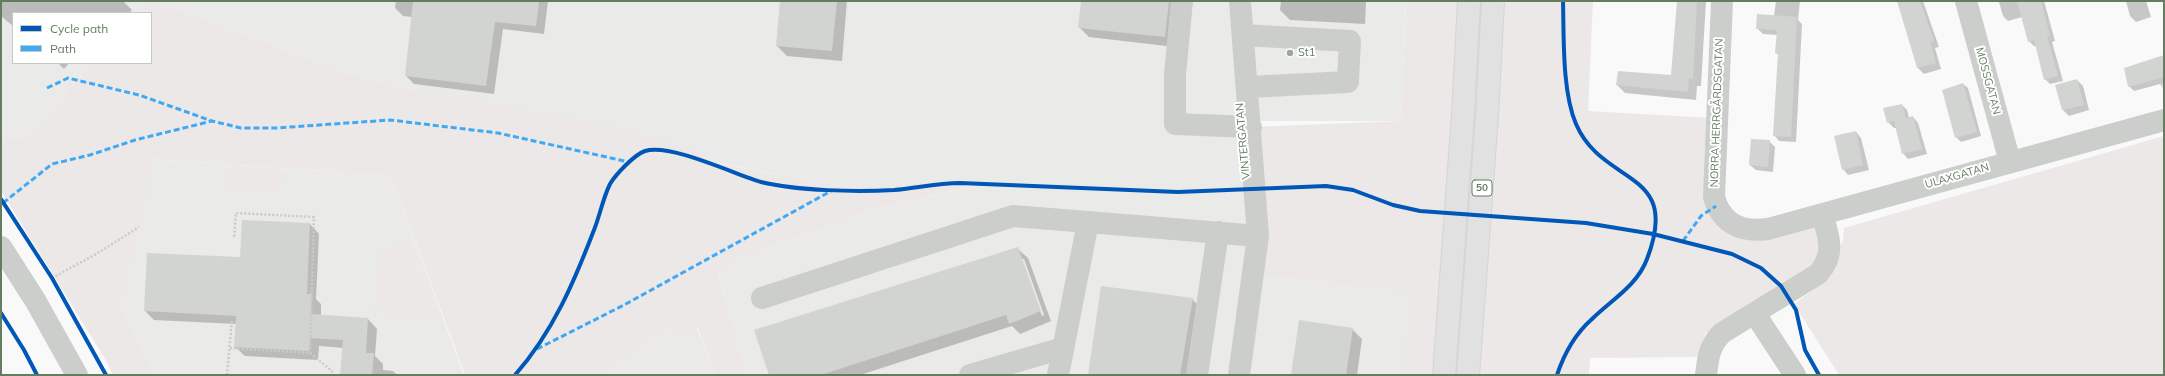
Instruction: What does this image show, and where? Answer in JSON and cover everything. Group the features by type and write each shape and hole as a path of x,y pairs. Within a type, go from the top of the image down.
{"highway":[{"name":"50","path":"1444,375 1464,113 1469,1"},
{"name":"50","path":"1468,375 1487,116 1492,1"}],"street":[{"path":"1182,1 1175,74 1175,124 1251,127"},
{"name":"VINTERGATAN","path":"1239,375 1258,236 1248,87 1240,1"},
{"name":"NORRA HERRGÅRDSGATAN","path":"1722,1 1714,197 1722,216 1740,228 1750,231"},
{"name":"MOSSGATAN","path":"1966,1 2010,162"},
{"path":"1243,35 1350,41 1348,82 1248,87"},
{"name":"ULAXGATAN","path":"1750,231 1768,229 2164,120"},
{"path":"1706,375 1708,354 1715,339 1722,333 1818,274 1824,267 1830,254 1831,245 1822,214"},
{"path":"762,298 1013,216 1258,236"},
{"path":"1058,375 1088,222"},
{"path":"1198,375 1218,232"},
{"path":"1,247 35,300 77,375"},
{"path":"1755,314 1795,375"},
{"path":"970,375 1063,348"}],"path":[{"path":"234,238 236,214 314,217 310,353"},
{"path":"52,278 86,260 139,227"},
{"path":"227,375 232,320"},
{"path":"230,348 310,353 332,371 332,375"}],"shaded area":[{"path":"1,1 143,1 134,12 12,12 12,64 90,64 37,127 21,139 1,136"},
{"path":"143,1 157,1 350,74 415,90 618,127 701,152 704,161 853,188 898,188 995,181 876,209 744,257 718,274 748,375 715,375 698,328 678,332 670,327 603,375 465,375 391,176 154,159 121,308 155,375 113,375 107,362 1,191 1,136 21,139 37,127 90,64 152,64 152,12 134,12"},
{"path":"157,1 1406,1 1401,121 1251,121 1254,275 1413,294 1404,375 748,375 718,274 744,257 876,209 992,182 898,188 853,188 695,159 350,74"},
{"path":"1406,1 1593,1 1588,111 1712,118 1709,197 1736,229 1828,207 1824,249 1806,276 1755,309 1705,334 1702,357 1590,358 1589,375 1402,375 1412,294 1254,275 1251,127 1401,121"},
{"path":"2164,136 2164,375 1839,375 1794,304 1818,286 1843,241 1844,228"},
{"path":"153,159 391,176 464,375 155,375 121,308"},
{"path":"226,172 283,174 280,192 223,192"},
{"path":"409,243 436,319 374,313 380,250"},
{"path":"691,312 715,375 603,375"}],"building":[{"path":"413,1 539,1 536,26 495,22 486,86 405,76"},
{"path":"780,1 837,1 832,51 776,46"},
{"path":"1081,1 1169,1 1165,37 1078,28"},
{"path":"1677,1 1697,1 1693,79 1689,78 1688,92 1616,85 1618,71 1671,75"},
{"path":"1897,1 1920,1 1934,41 1930,42 1936,63 1917,68"},
{"path":"2017,1 2041,1 2050,36 2047,36 2058,76 2044,80 2034,40 2028,42"},
{"path":"1757,14 1797,17 1791,137 1773,136 1778,53 1775,53 1777,30 1756,29"},
{"path":"2164,55 2164,77 2128,87 2124,68"},
{"path":"2077,79 2084,105 2062,110 2055,85"},
{"path":"1963,83 1977,132 1955,138 1942,90"},
{"path":"1902,104 1906,118 1913,116 1922,149 1902,154 1894,121 1887,123 1883,108"},
{"path":"1856,131 1863,165 1842,170 1834,136"},
{"path":"1751,139 1770,140 1768,167 1749,165"},
{"path":"242,220 310,223 307,294 312,294 311,314 368,318 366,353 374,353 372,375 340,375 343,340 310,338 309,351 234,347 236,316 144,311 147,253 240,257"},
{"path":"1018,247 1041,311 1009,324 1006,315 821,375 769,375 754,330"},
{"path":"1101,286 1193,298 1180,375 1088,375"},
{"path":"1299,320 1353,328 1346,375 1291,375"}],"marked path":[{"path":"47,88 68,78 139,95 212,121 241,128 276,128 390,120 498,133 629,162"},
{"path":"3,203 52,164 90,155 135,140 212,121"},
{"path":"537,349 624,305 831,191"},
{"path":"1683,241 1701,216 1716,206"}],"cycle path":[{"path":"1557,375 1567,352 1580,331 1599,312 1623,292 1643,269 1655,230 1654,208 1647,193 1635,181 1603,159 1588,144 1576,124 1571,111 1566,80 1563,1"},
{"path":"515,375 541,342 561,306 586,249 610,184 621,170 636,156 645,151 656,150 670,151 686,155 761,182 809,189 845,191 894,190 952,183 1178,192 1326,186 1353,190 1393,205 1420,211 1586,223 1653,234 1732,254 1761,268 1781,286 1796,310 1805,350 1819,375"},
{"path":"1,199 52,278 106,375"},
{"path":"1,313 24,350 37,375"}],"place":[{"name":"St1","path":"1290,53"}]}
